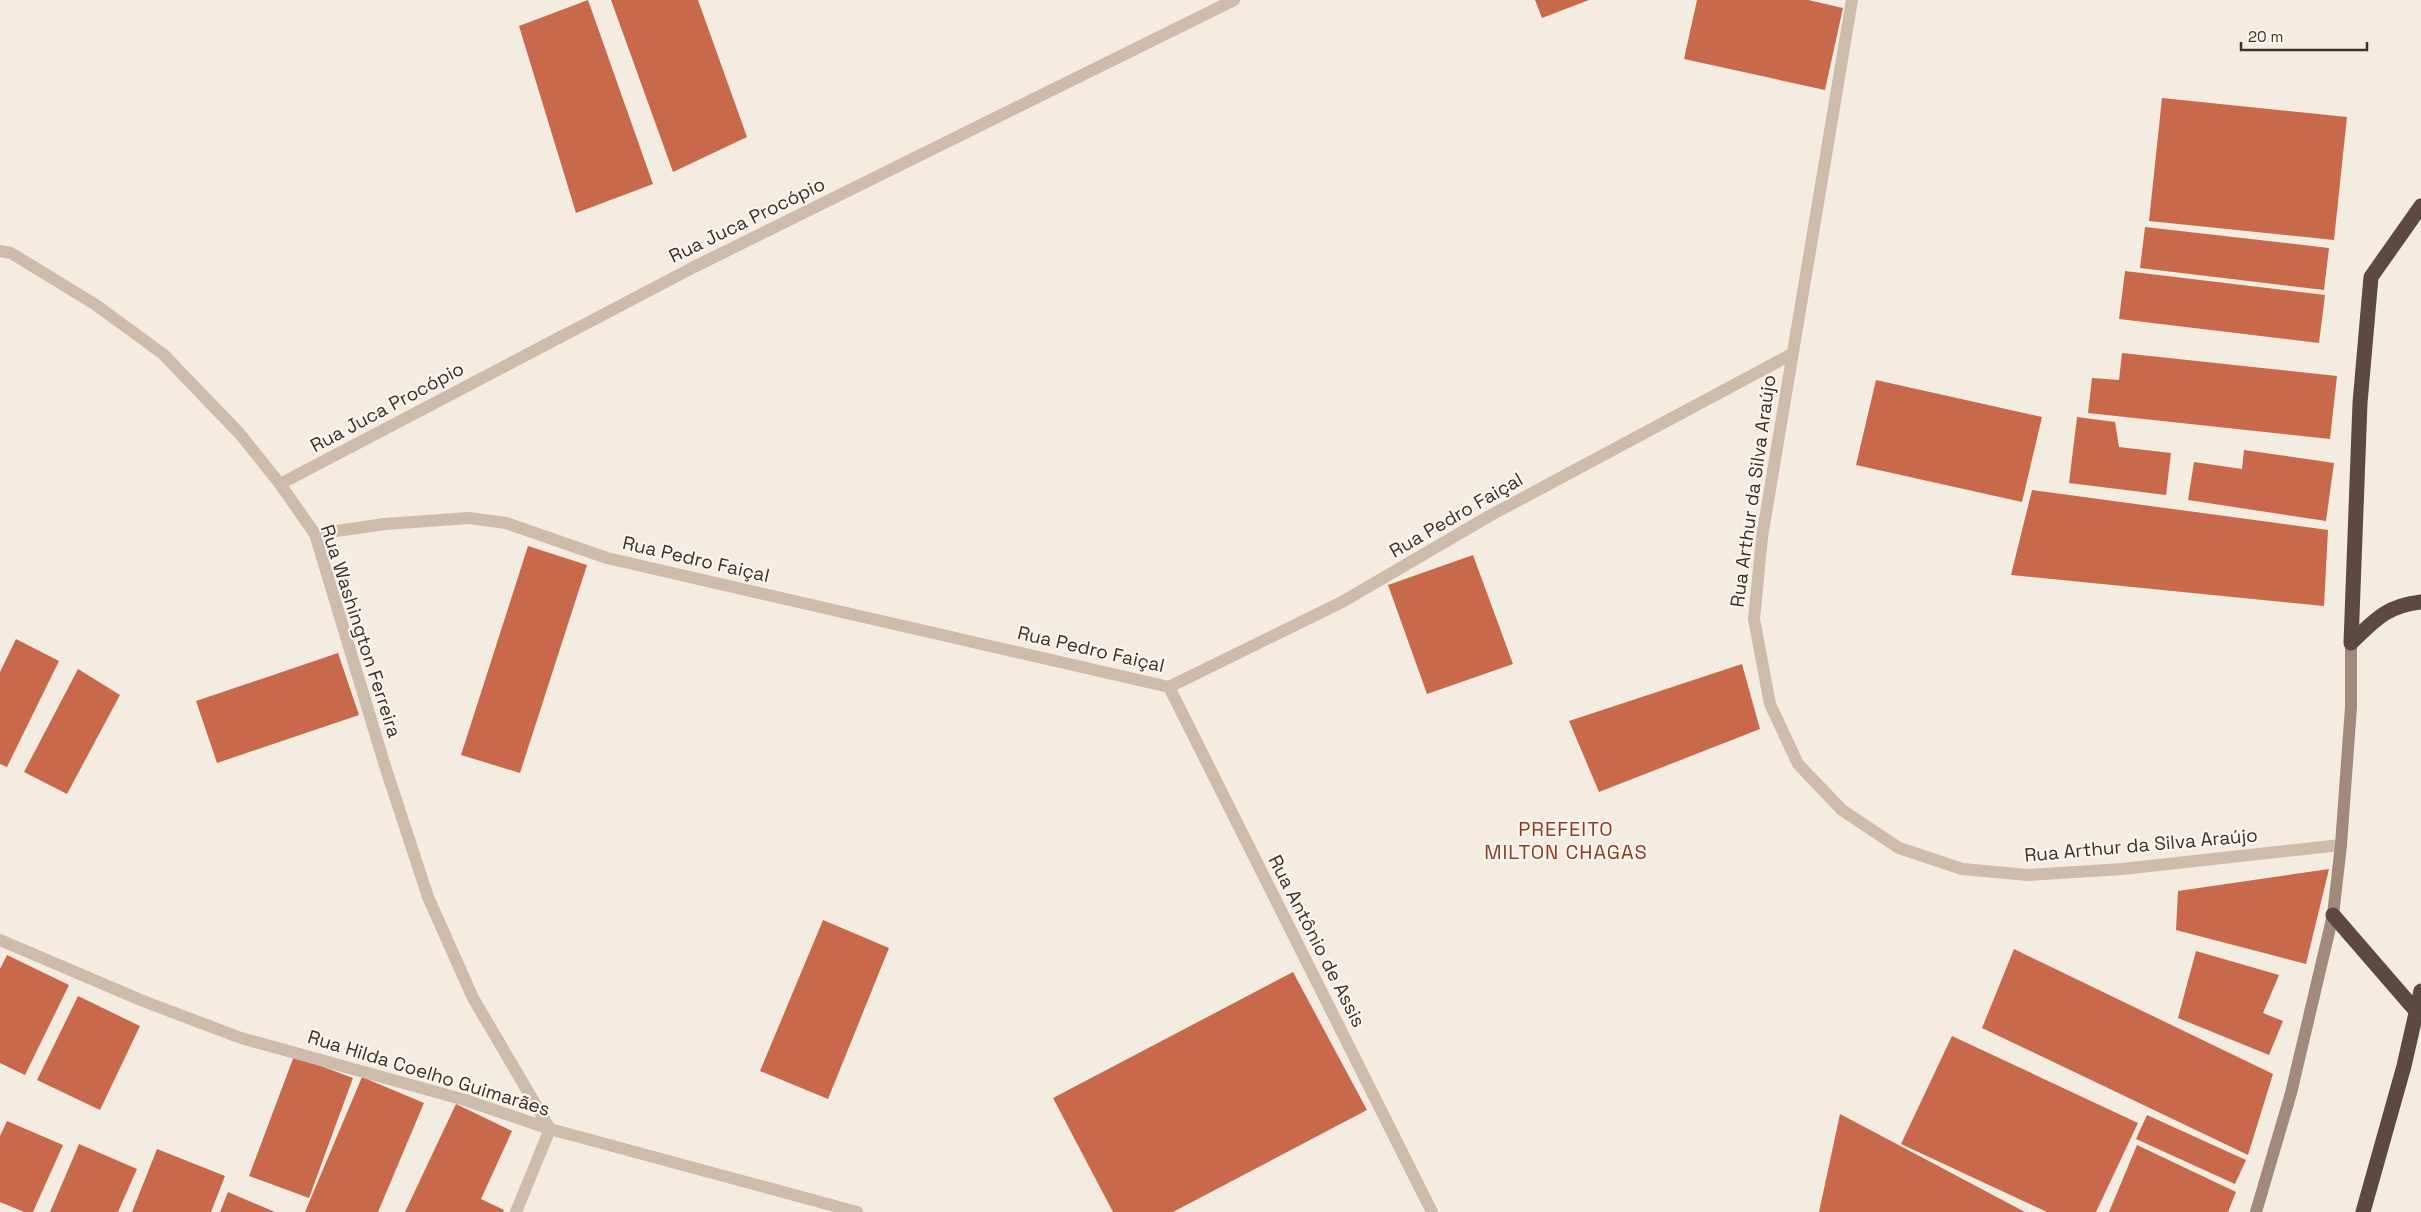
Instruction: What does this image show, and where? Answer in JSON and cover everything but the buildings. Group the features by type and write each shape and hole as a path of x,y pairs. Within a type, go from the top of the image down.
{"highway":[{"path":"2351,643 2359,423 2371,277 2421,206"},
{"path":"2351,643 2379,616 2402,604 2421,602"},
{"path":"2334,915 2417,1012"},
{"path":"2363,1212 2376,1170 2421,991"}],"main road":[{"path":"2256,1212 2290,1093 2334,915 2351,707 2351,643"}],"street":[{"name":"Rua Juca Procópio","path":"280,484 694,267 1234,0"},
{"name":"Rua Arthur da Silva Araújo","path":"1852,0 1762,537 1754,619 1770,704 1798,764 1842,810 1899,848 1962,869 2028,875 2122,869 2341,845"},
{"name":"Rua Washington Ferreira","path":"0,251 11,253 96,305 163,354 240,434 280,484 315,534 385,766 428,897 473,998 550,1129"},
{"name":"Rua Pedro Faiçal","path":"315,534 385,524 469,518 506,523 607,558 1169,687 1342,602 1491,515 1792,354"},
{"name":"Rua Antônio de Assis","path":"1169,687 1432,1212"},
{"name":"Rua Hilda Coelho Guimarães","path":"0,940 143,1001 242,1038 465,1100 550,1129 857,1212"},
{"path":"516,1212 550,1129"}],"district":[{"name":"PREFEITO MILTON CHAGAS","path":"1566,840"}]}
